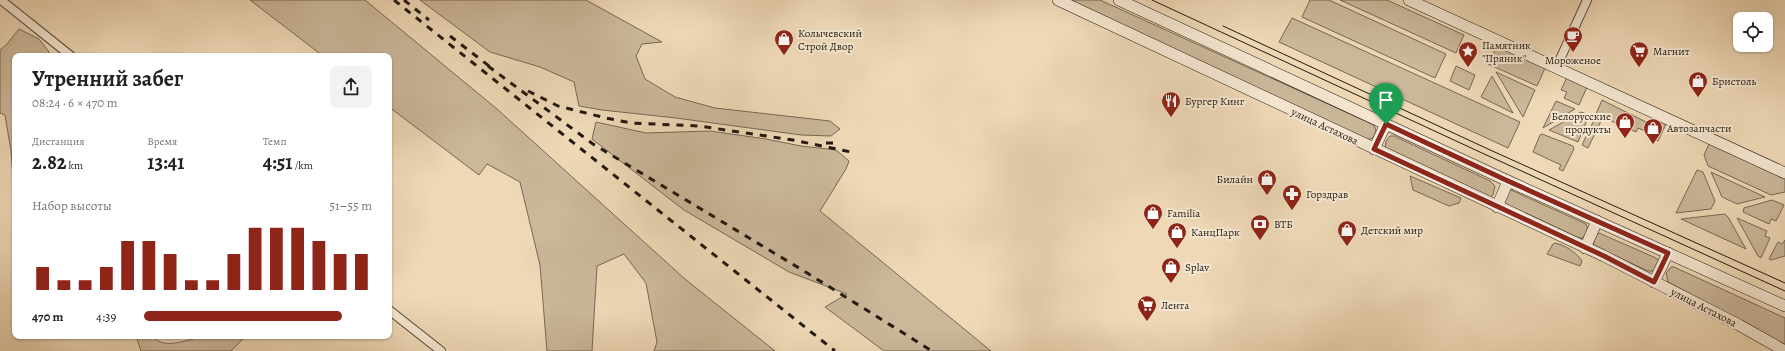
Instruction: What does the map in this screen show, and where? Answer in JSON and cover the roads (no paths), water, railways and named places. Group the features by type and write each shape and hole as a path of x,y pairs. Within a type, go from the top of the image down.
{"main road":[{"name":"улица Астахова","path":"1058,0 1585,248 1739,325 1784,351"},
{"path":"1119,0 1508,181 1785,306"},
{"path":"1409,0 1785,173"},
{"path":"1374,149 1386,124"},
{"path":"1497,207 1508,181"},
{"path":"1585,248 1597,221"},
{"path":"1654,282 1668,253"}],"street":[{"path":"1,0 67,53"},
{"path":"1556,68 1587,0"},
{"path":"392,312 441,351"}],"tram line":[{"path":"1152,0 1785,291"},
{"path":"1223,26 1488,149 1785,283"}],"railway":[{"path":"394,0 835,351"},
{"path":"404,0 429,20"},
{"path":"450,36 493,69"},
{"path":"488,66 593,144 804,271 932,351"},
{"path":"528,91 558,106 631,123 699,126 793,140 856,153"},
{"path":"826,143 840,143"}],"place":[{"name":"Мороженое","path":"1573,53"},
{"name":"Колычевский Строй Двор","path":"784,56"},
{"name":"Памятник \"Пряник\"","path":"1468,68"},
{"name":"Магнит","path":"1639,68"},
{"name":"Бристоль","path":"1698,98"},
{"name":"Бургер Кинг","path":"1171,118"},
{"name":"Белорусские продукты","path":"1625,139"},
{"name":"Автозапчасти","path":"1653,145"},
{"name":"Билайн","path":"1267,196"},
{"name":"Горздрав","path":"1292,211"},
{"name":"Familia","path":"1153,230"},
{"name":"ВТБ","path":"1260,241"},
{"name":"Детский мир","path":"1347,247"},
{"name":"КанцПарк","path":"1177,249"},
{"name":"Splav","path":"1171,284"},
{"name":"Лента","path":"1147,322"}]}
